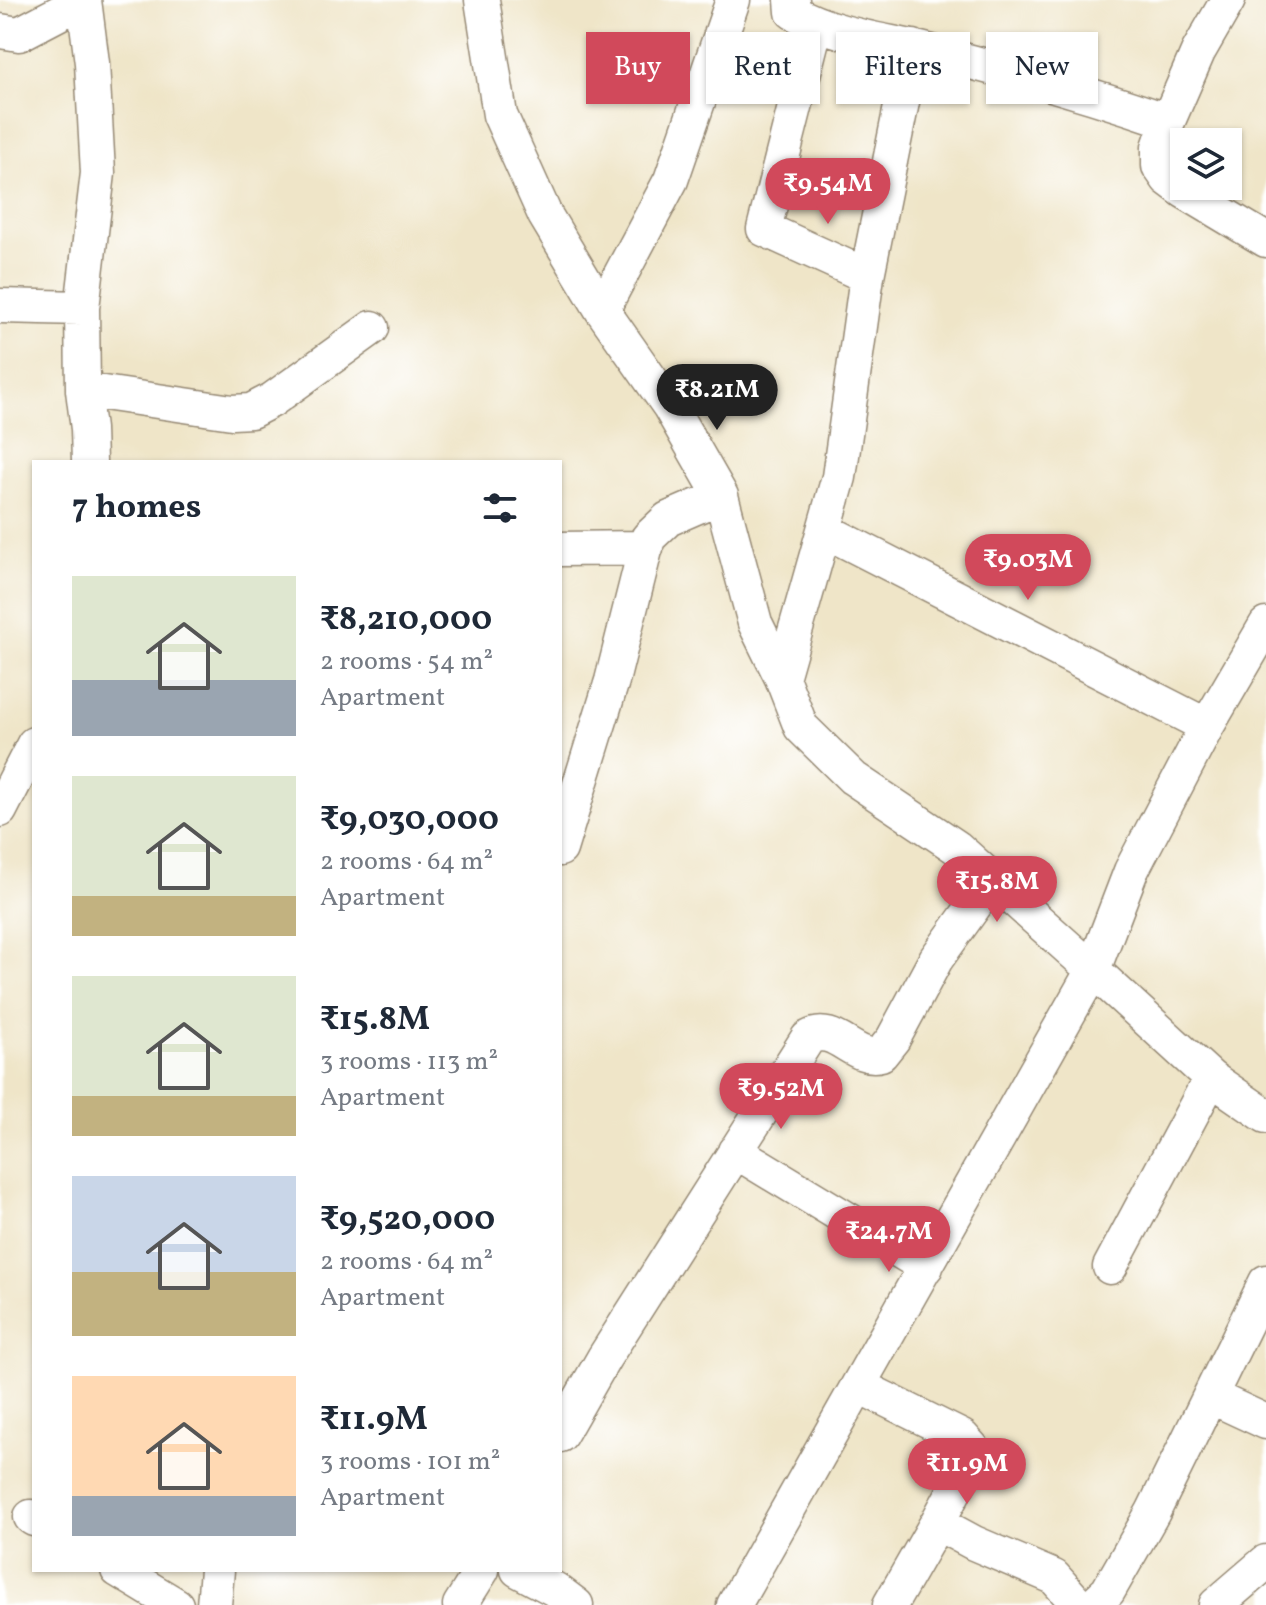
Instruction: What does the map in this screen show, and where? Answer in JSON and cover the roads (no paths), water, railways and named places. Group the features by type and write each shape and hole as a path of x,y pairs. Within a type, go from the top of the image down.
{"street":[{"path":"0,31 19,34 84,0 92,63 98,173 82,308 83,390 89,460"},
{"path":"482,0 500,115 545,215 602,310 670,407 721,496 755,623 782,678 801,727 853,778 956,847 1211,1078 1266,1116"},
{"path":"602,310 671,180 733,0"},
{"path":"792,0 793,12 816,24 850,32"},
{"path":"1228,0 1198,52 1168,121 1159,147 1159,166 1168,179 1266,240"},
{"path":"816,24 764,229 867,276"},
{"path":"970,63 1110,101 1168,121"},
{"path":"782,678 839,477 867,276 902,104"},
{"path":"0,306 82,308"},
{"path":"83,390 232,412 251,411 272,400 372,328"},
{"path":"562,843 612,681 648,538 668,519 721,496"},
{"path":"824,530 1207,726"},
{"path":"562,549 646,548"},
{"path":"734,1605 1093,970 1131,871 1207,726 1266,625"},
{"path":"0,810 32,748"},
{"path":"562,1432 604,1358 808,1038 817,1032 825,1034 874,1056 886,1049 936,959 992,881"},
{"path":"1110,1267 1211,1078"},
{"path":"735,1151 926,1267"},
{"path":"1093,1605 1108,1591 1153,1512 1266,1282"},
{"path":"859,1386 962,1437 972,1448 970,1462 890,1605"},
{"path":"1210,1396 1266,1422"},
{"path":"937,1523 974,1543 1054,1577 1079,1605"},
{"path":"1216,1605 1266,1562"},
{"path":"121,1572 176,1605"},
{"path":"214,1605 217,1572"},
{"path":"460,1605 481,1572"},
{"path":"522,1572 556,1590 576,1605"}]}
